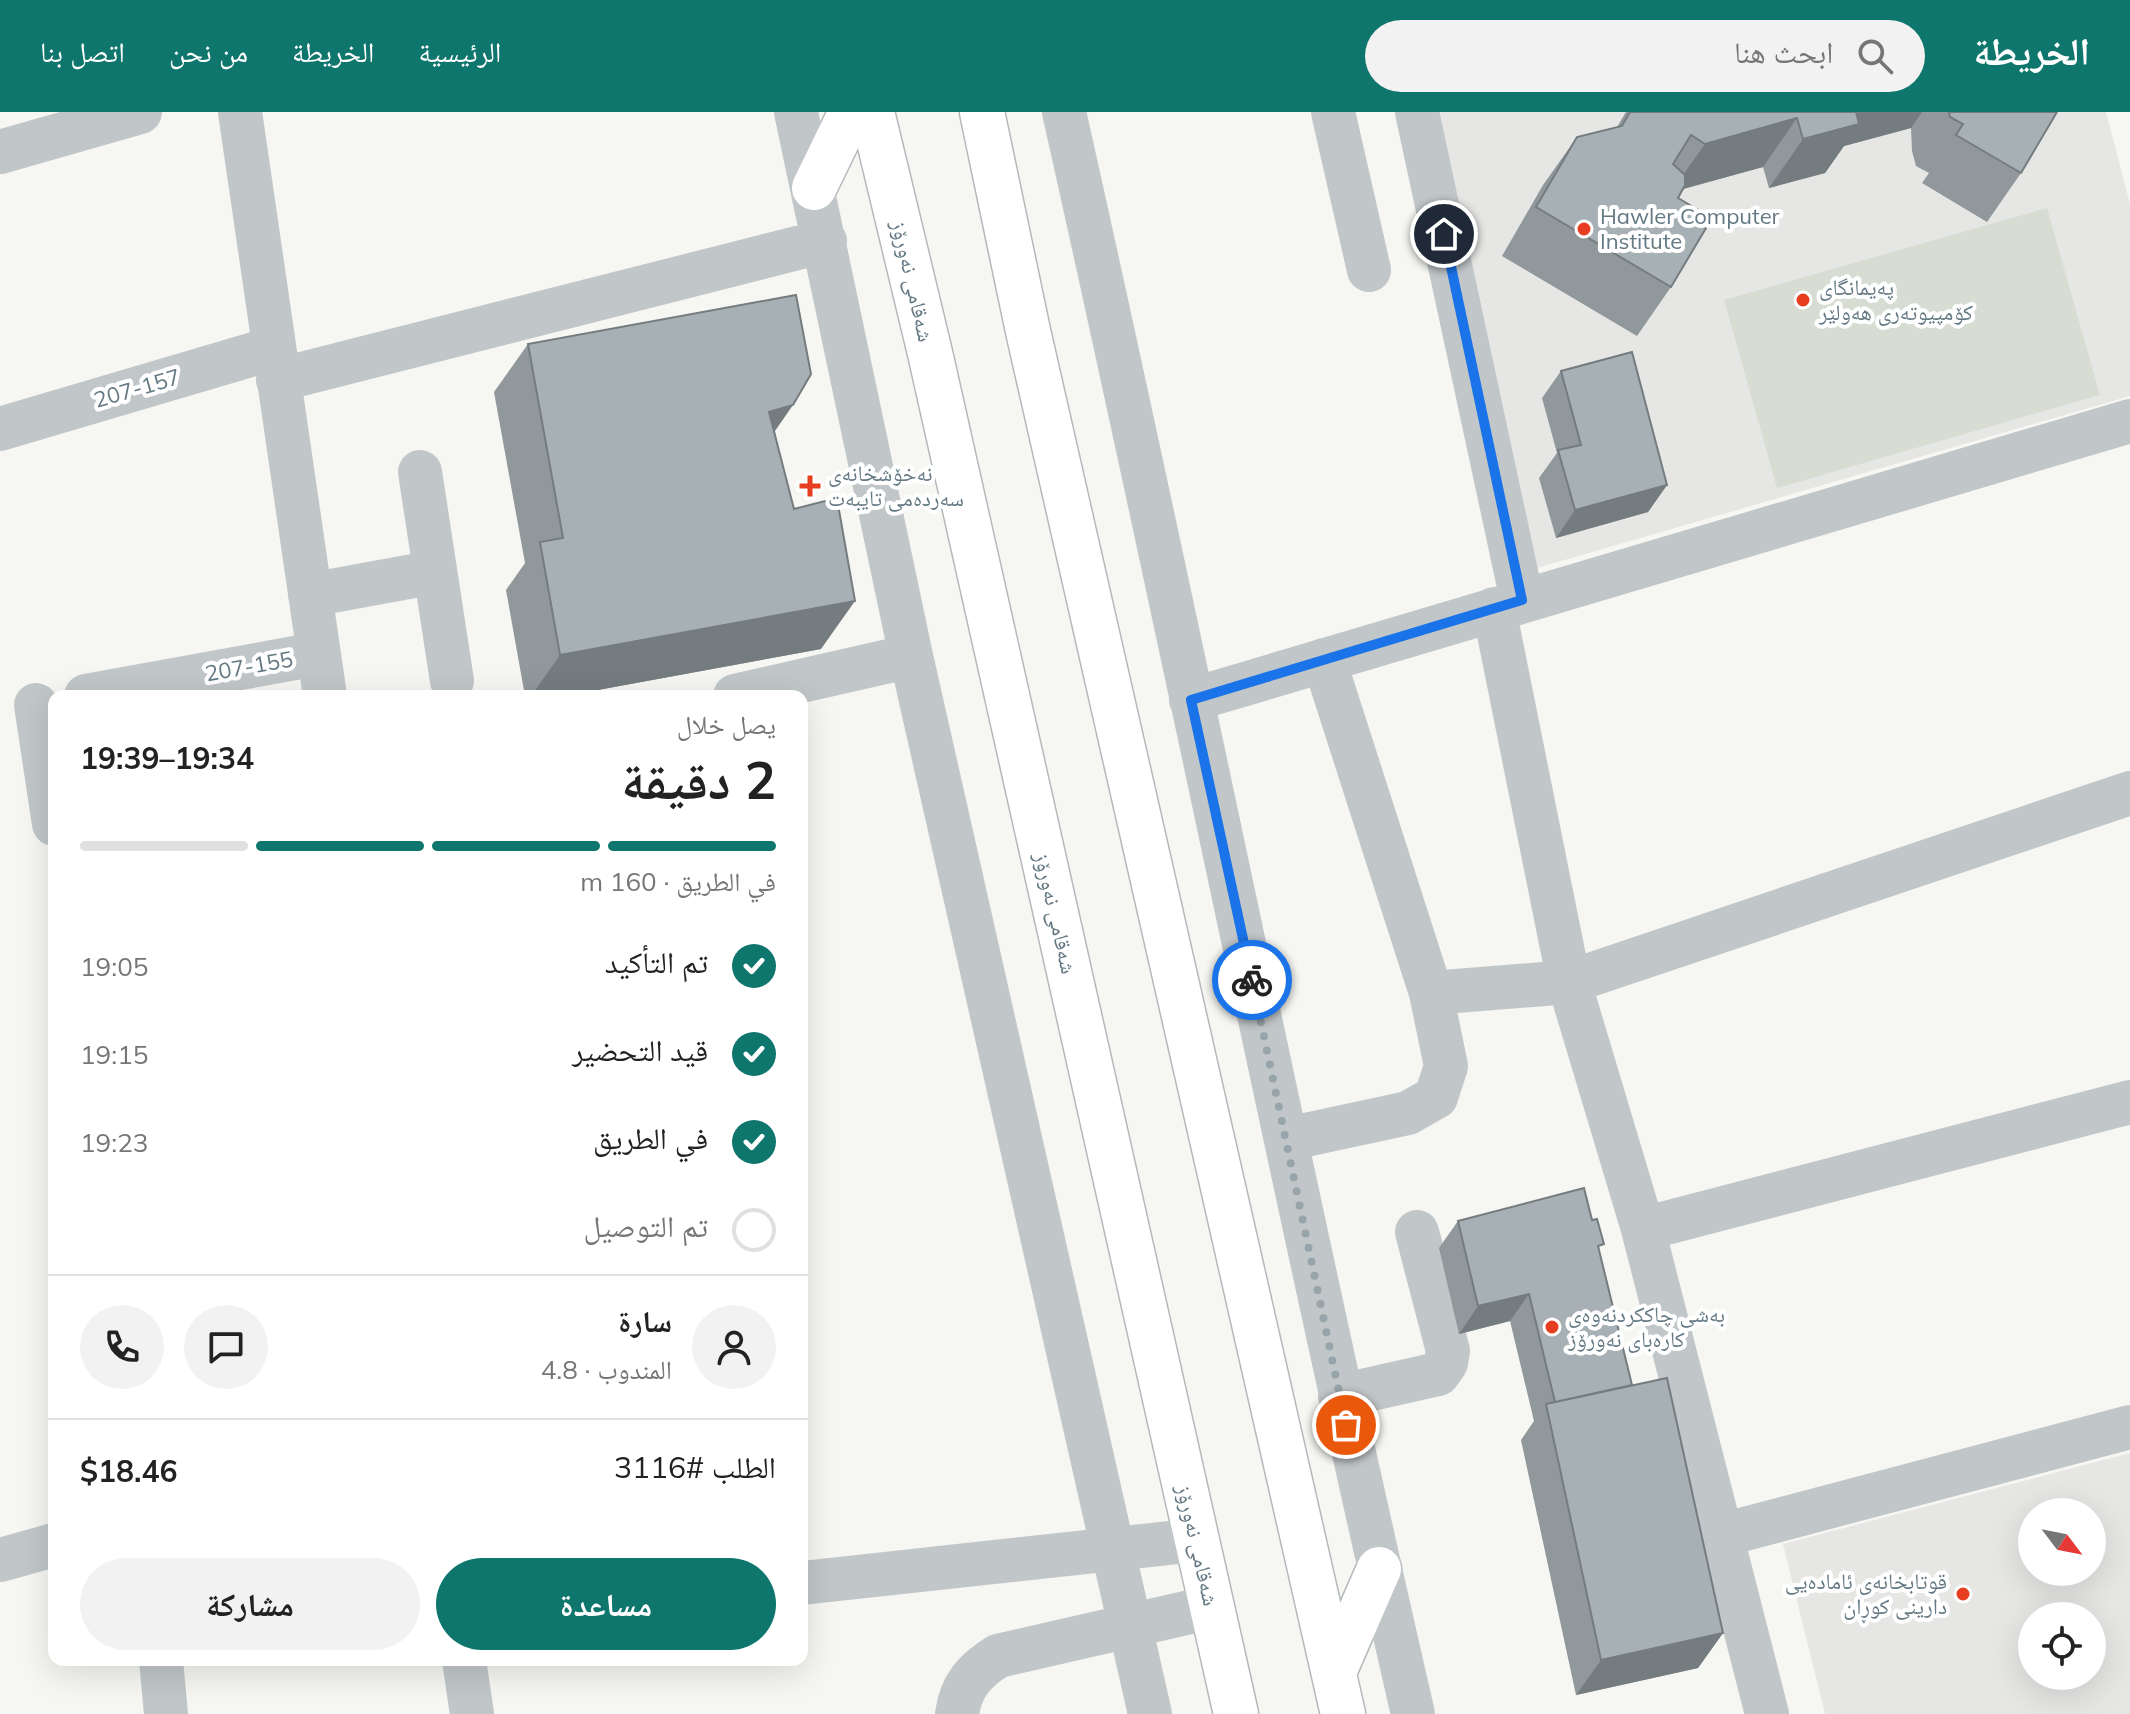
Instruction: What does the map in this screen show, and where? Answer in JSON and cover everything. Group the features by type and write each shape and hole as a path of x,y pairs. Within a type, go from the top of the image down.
{"main road":[{"path":"814,188 851,112"},
{"name":"شەقامی نەورۆز","path":"872,112 930,353 1236,1714"},
{"path":"982,112 1035,362 1343,1714"},
{"path":"1334,1672 1379,1569"}],"street":[{"path":"0,152 140,112"},
{"path":"240,112 324,690"},
{"path":"796,112 911,656 1150,1714"},
{"path":"1064,112 1170,592 1340,1396 1413,1714"},
{"path":"1333,112 1369,270"},
{"path":"1417,112 1508,604 1569,982 1643,1229 1767,1714"},
{"name":"207-157","path":"0,429 825,241"},
{"path":"1191,700 2130,421"},
{"path":"420,472 452,681"},
{"path":"310,595 435,572"},
{"name":"207-155","path":"119,690 317,654"},
{"path":"761,690 911,656"},
{"path":"1287,1139 1408,1113 1436,1097 1446,1066 1431,993 1324,660"},
{"path":"30,708 48,795"},
{"path":"1431,993 1569,982 2130,793"},
{"path":"1643,1229 2130,1102"},
{"path":"1340,1396 1438,1374 1446,1363 1448,1351 1417,1232"},
{"path":"1722,1535 2130,1427"},
{"path":"808,1582 1197,1540"},
{"path":"0,1560 48,1547"},
{"path":"957,1714 959,1697 968,1680 981,1666 998,1656 1212,1607"},
{"path":"162,1666 166,1714"},
{"path":"464,1666 468,1713"}],"shaded area":[{"name":"پەیمانگای کۆمپیوتەری هەولێر","path":"1433,112 2106,112 2130,204 2130,396 1537,568"},
{"path":"2047,208 2100,395 1777,488 1724,300"},
{"name":"قوتابخانەی ئامادەیی دارینی کوڕان","path":"2130,1453 2130,1714 1825,1714 1783,1544"}],"building":[{"path":"1630,112 1856,112 1859,124 1803,139 1797,118 1705,144 1691,135 1673,164 1685,175 1685,185 1678,198 1712,218 1671,287 1536,207 1577,137 1622,126"},
{"path":"1949,112 2057,112 2021,173 1956,135 1963,124 1950,117"},
{"name":"نەخۆشخانەی سەردەمی تایبەت","path":"796,295 811,374 793,405 769,412 794,509 825,501 839,510 855,601 560,655 540,542 563,538 528,344"},
{"path":"1632,352 1667,485 1575,510 1558,450 1581,445 1561,371"},
{"name":"به‌شی چاككردنه‌وه‌ی كاره‌بای نه‌ورۆز","path":"1584,1188 1592,1220 1597,1219 1604,1244 1598,1246 1632,1385 1555,1402 1529,1294 1478,1306 1458,1221"},
{"path":"1667,1378 1723,1633 1601,1660 1546,1404"}],"way so far":[{"path":"1252,980 1346,1425"}],"place":[{"name":"Hawler Computer Institute","path":"1584,229"},
{"name":"پەیمانگای کۆمپیوتەری هەولێر","path":"1803,300"},
{"name":"نەخۆشخانەی سەردەمی تایبەت","path":"810,486"},
{"name":"به‌شی چاككردنه‌وه‌ی كاره‌بای نه‌ورۆز","path":"1552,1327"},
{"name":"قوتابخانەی ئامادەیی دارینی کوڕان","path":"1963,1594"}],"route":[{"path":"1252,980 1191,700 1522,600 1444,234"}]}
